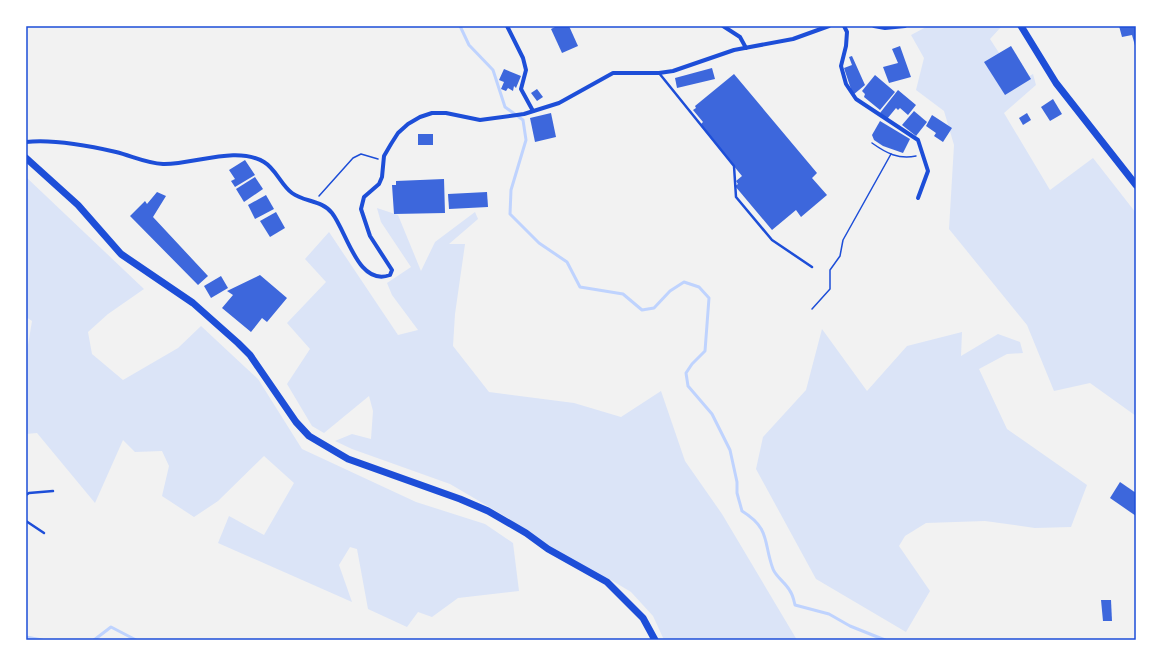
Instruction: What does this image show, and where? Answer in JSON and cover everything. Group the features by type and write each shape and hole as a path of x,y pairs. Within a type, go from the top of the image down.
{"street":[{"path":"507,26 523,58 526,70 521,90 533,111"},
{"path":"723,26 740,37 746,48"},
{"path":"26,142 84,147 116,152 153,163 165,164 226,156 256,158 268,165 291,193 325,206 332,213 353,253 366,270 382,278 390,275 392,270 370,236 361,209 364,197 379,184 382,178 384,156 398,134 408,124 420,117 432,113 446,113 480,120 524,114 559,103 613,73 659,73 694,64 734,50 793,39 829,26"},
{"path":"844,26 847,32 846,46 841,66 846,84 856,99 918,140 928,171 918,198"},
{"path":"874,26 885,28 905,26"},
{"path":"1021,26 1056,83 1136,185"},
{"path":"26,158 78,205 121,254 193,303 238,343 250,355 296,422 309,436 348,458 460,499 488,511 526,532 548,549 607,582 643,618 655,640"}],"lane":[{"path":"659,73 734,166 736,198 772,240 812,267"},
{"path":"26,495 28,492 53,491"},
{"path":"26,521 44,533"}],"path":[{"path":"872,143 901,158 922,154"},
{"path":"315,202 353,158 361,154 384,160"},
{"path":"812,309 830,289 830,270 840,256 843,240 891,154"}],"shaded area":[{"path":"928,26 1002,26 990,39 1018,82 1033,74 1036,85 1004,113 1050,190 1093,158 1136,213 1136,416 1090,383 1054,391 1027,325 949,229 954,145 944,111 916,90 924,58 911,35"},
{"path":"26,177 144,289 108,314 88,332 92,354 123,380 178,348 201,326 258,379 302,449 416,502 485,524 513,543 519,591 458,598 432,617 418,612 407,627 368,609 357,549 350,547 339,565 352,602 218,543 229,516 264,535 294,483 264,456 218,501 194,517 162,496 169,466 162,451 135,452 123,440 95,503 37,433 26,434 26,357 32,321 26,317"},
{"path":"377,208 398,215 421,271 435,242 475,212 478,219 449,244 465,244 455,314 453,346 489,392 574,403 621,417 661,391 685,461 722,514 797,640 664,640 653,616 631,592 611,580 555,556 508,518 450,484 352,449 335,441 352,434 371,439 373,411 369,396 324,433 312,426 287,384 310,349 287,323 326,282 305,259 329,232 398,335 418,330 392,295 387,283 411,267 381,222"},
{"path":"822,329 867,391 907,346 962,332 961,356 998,334 1020,342 1023,353 1007,354 979,369 1007,429 1087,485 1071,527 1035,528 985,521 926,523 905,536 899,546 930,591 906,632 816,579 756,469 763,437 806,390"}],"building":[{"path":"557,26 569,26 578,46 562,53 551,29"},
{"path":"1119,26 1136,26 1136,49 1132,35 1122,37"},
{"path":"900,46 911,77 889,83 883,67 898,63 892,49"},
{"path":"1011,46 1031,79 1005,95 984,62"},
{"path":"852,56 865,85 853,95 844,68 852,65 849,57"},
{"path":"712,68 715,79 677,88 675,78"},
{"path":"504,69 521,76 516,88 514,86 513,91 508,88 506,91 501,89 504,82 499,80"},
{"path":"734,74 817,173 812,178 827,195 801,217 796,210 772,230 735,186 738,184 736,181 742,176 700,125 703,122 693,110 696,108 695,106"},
{"path":"875,75 895,92 880,110 864,97 865,94 862,91"},
{"path":"537,89 543,97 537,101 531,93"},
{"path":"898,90 916,105 908,115 900,108 898,110 896,108 887,119 880,113"},
{"path":"1053,99 1062,114 1050,121 1041,107"},
{"path":"914,111 927,122 916,136 902,125"},
{"path":"551,113 556,137 535,142 530,118"},
{"path":"1027,113 1031,120 1023,125 1019,118"},
{"path":"932,115 952,128 943,142 934,136 936,133 926,126"},
{"path":"880,121 910,139 903,153 883,146 874,140 872,135"},
{"path":"418,134 433,134 433,145 418,145"},
{"path":"245,160 255,175 235,187 231,181 235,179 229,170"},
{"path":"255,177 263,189 244,202 236,189"},
{"path":"444,179 445,213 394,214 392,185 396,185 396,181"},
{"path":"157,192 166,196 153,217 208,276 198,285 130,216 145,201 147,204"},
{"path":"487,192 488,207 449,209 448,194"},
{"path":"266,195 274,209 255,219 248,205"},
{"path":"276,212 285,228 270,237 260,221"},
{"path":"260,275 287,298 267,322 262,318 251,332 222,308 233,295 227,291"},
{"path":"221,276 228,288 211,298 204,286"},
{"path":"1120,482 1136,493 1136,516 1110,498"},
{"path":"1101,600 1111,600 1112,621 1103,621"}],"waterway":[{"path":"460,26 469,45 493,70 505,107 523,120 526,140 511,190 510,214 539,243 567,262 580,287 623,294 642,310 654,308 670,291 684,282 699,287 709,298 705,351 692,364 686,373 688,386 712,414 730,450 737,482 737,493 742,511 758,524 762,530 773,569 791,593 795,605 829,614 850,626 885,640"},
{"path":"94,640 111,627 136,640"},
{"path":"26,637 42,640"}]}
